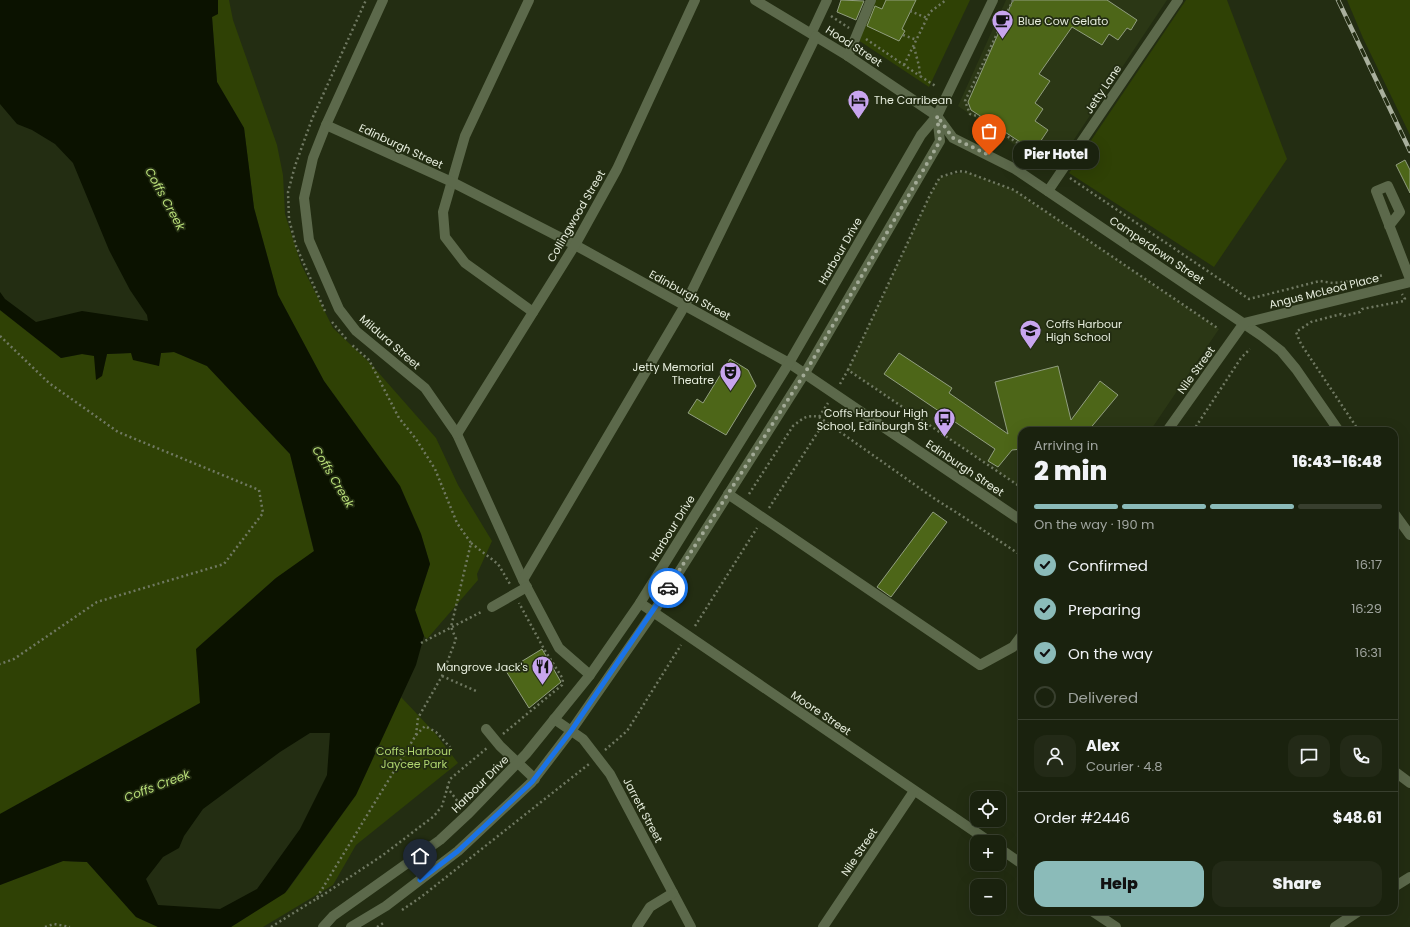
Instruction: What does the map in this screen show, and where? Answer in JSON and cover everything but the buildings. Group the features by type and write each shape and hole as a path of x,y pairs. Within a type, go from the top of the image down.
{"street":[{"name":"Mildura Street","path":"383,0 326,125 313,158 304,198 309,240 339,309 356,331 425,388 457,434 525,584 559,648 590,675"},
{"path":"529,0 465,136 443,212 445,237 465,263 533,312"},
{"name":"Collingwood Street","path":"457,434 575,244 616,169 695,0"},
{"name":"Hood Street","path":"755,0 814,34 937,116"},
{"path":"492,607 515,594 525,584 684,307 814,34 827,0"},
{"path":"848,56 871,0"},
{"name":"Harbour Drive","path":"323,927 332,916 440,840 469,813 518,763 590,675 640,603 789,363 921,135 937,116 993,0"},
{"name":"Jetty Lane","path":"1048,191 1178,0"},
{"path":"351,927 386,906 458,851 534,779 571,731 653,613 805,373 940,141 937,116"},
{"name":"Camperdown Street","path":"937,116 953,138 1015,169 1244,323 1281,351 1296,369 1336,427"},
{"name":"Edinburgh Street","path":"326,125 452,182 575,244 684,307 789,363 1018,518"},
{"path":"1389,226 1410,281"},
{"name":"Angus McLeod Place","path":"1244,323 1410,281"},
{"name":"Nile Street","path":"1170,427 1244,323"},
{"path":"728,494 980,665 1013,647 1018,640"},
{"path":"1398,518 1410,535"},
{"name":"Moore Street","path":"640,603 687,637 980,835"},
{"name":"Jarrett Street","path":"554,719 583,739 610,774 691,927"},
{"path":"486,729 534,779"},
{"path":"1398,774 1410,783"},
{"name":"Nile Street","path":"823,927 914,791"},
{"path":"1006,853 1018,861"},
{"path":"1398,884 1410,876"},
{"path":"637,927 650,908 673,893"},
{"path":"1098,915 1116,927"},
{"path":"1335,927 1353,915"}],"path":[{"path":"327,315 296,246 289,219 288,192 295,166 312,119 366,0"},
{"path":"937,87 904,65 930,12 946,0"},
{"path":"965,101 1014,0"},
{"path":"910,11 927,18"},
{"path":"903,35 916,40"},
{"path":"914,47 920,76"},
{"path":"961,99 965,101 970,114 977,116 1249,299 1320,281 1333,283 1359,280 1391,273 1405,300 1404,302 1362,309 1360,312 1344,316 1341,314 1311,322 1296,332 1301,344 1356,427"},
{"path":"819,417 848,370 930,194 940,177 959,171 1014,190 1219,329"},
{"path":"271,927 383,855 434,816 442,806 450,779 562,685 564,679 526,618 515,594 498,564 471,544 457,523 435,469 416,439 399,418 369,360 343,337 331,320"},
{"path":"0,336 49,383 118,432 259,490 263,513 224,564 97,602 14,660 0,664"},
{"path":"1196,427 1241,358 1250,349"},
{"path":"848,370 1018,485"},
{"path":"742,504 793,426 803,418 811,415 819,417 825,421 935,499 1018,553"},
{"path":"396,914 431,889 627,732 825,421"},
{"path":"416,735 418,718 442,676 456,639 451,627 471,544"},
{"path":"421,643 492,607"},
{"path":"442,676 476,691"},
{"path":"316,899 416,735 425,726 436,732 450,747"},
{"path":"447,787 469,813"},
{"path":"377,927 390,918"},
{"path":"45,927 54,924 70,927"}],"shaded area":[{"path":"1006,0 1167,0 1053,171 958,106"},
{"name":"Coffs Harbour High School","path":"966,172 1014,190 1219,329 1153,427 1018,427 1018,485 848,370 930,195 940,177"}],"green space":[{"path":"218,0 229,0 233,20 277,145 283,175 285,214 301,264 333,328 370,363 436,438 458,485 492,541 477,574 478,580 427,639 424,636 415,610 430,564 421,534 400,486 324,381 278,295 254,208 244,128 217,82 212,17 218,13"},
{"path":"875,0 970,0 929,87 858,40"},
{"path":"1186,0 1227,0 1287,159 1214,267 1069,173"},
{"path":"1347,0 1410,0 1410,135 1363,38"},
{"path":"0,310 61,358 82,354 94,355 102,376 107,354 131,353 159,366 161,353 174,352 207,366 290,454 314,552 276,578 197,648 200,703 0,814"},
{"name":"Coffs Harbour Jaycee Park","path":"401,697 435,733 458,763 356,845 333,885 263,927 231,927 287,891 356,795"},
{"path":"63,861 87,862 136,917 158,927 0,927 0,885"}],"water":[{"name":"Coffs Creek","path":"0,0 218,0 218,14 212,17 217,82 244,128 254,208 278,295 324,381 400,486 421,534 430,564 415,610 424,636 416,665 356,795 285,893 231,927 158,927 136,917 87,862 63,861 0,885 0,814 200,703 196,649 276,578 314,551 290,454 207,366 174,352 161,353 159,366 133,360 131,353 107,354 102,376 96,380 94,356 82,354 61,358 0,310 0,292 5,299 36,322 82,311 148,321 147,315 130,290 109,250 73,163 55,144 32,130 17,124 0,104","holes":["310,733 330,733 327,775 300,829 257,889 220,909 158,905 146,879 163,857 179,848 184,836 203,809 280,752"]}],"railway":[{"path":"1338,0 1410,151"}],"way so far":[{"path":"668,588 805,373 940,141 937,116 953,138 989,155"}],"place":[{"name":"Blue Cow Gelato","path":"1002,40"},
{"name":"The Carribean","path":"859,120"},
{"name":"Pier Hotel","path":"989,155"},
{"name":"Coffs Harbour High School","path":"1031,350"},
{"name":"Jetty Memorial Theatre","path":"730,392"},
{"name":"Coffs Harbour High School, Edinburgh St","path":"944,438"},
{"name":"Mangrove Jack's","path":"543,686"}],"route":[{"path":"420,880 458,851 501,813 532,782 571,731 653,613 668,588"}]}
